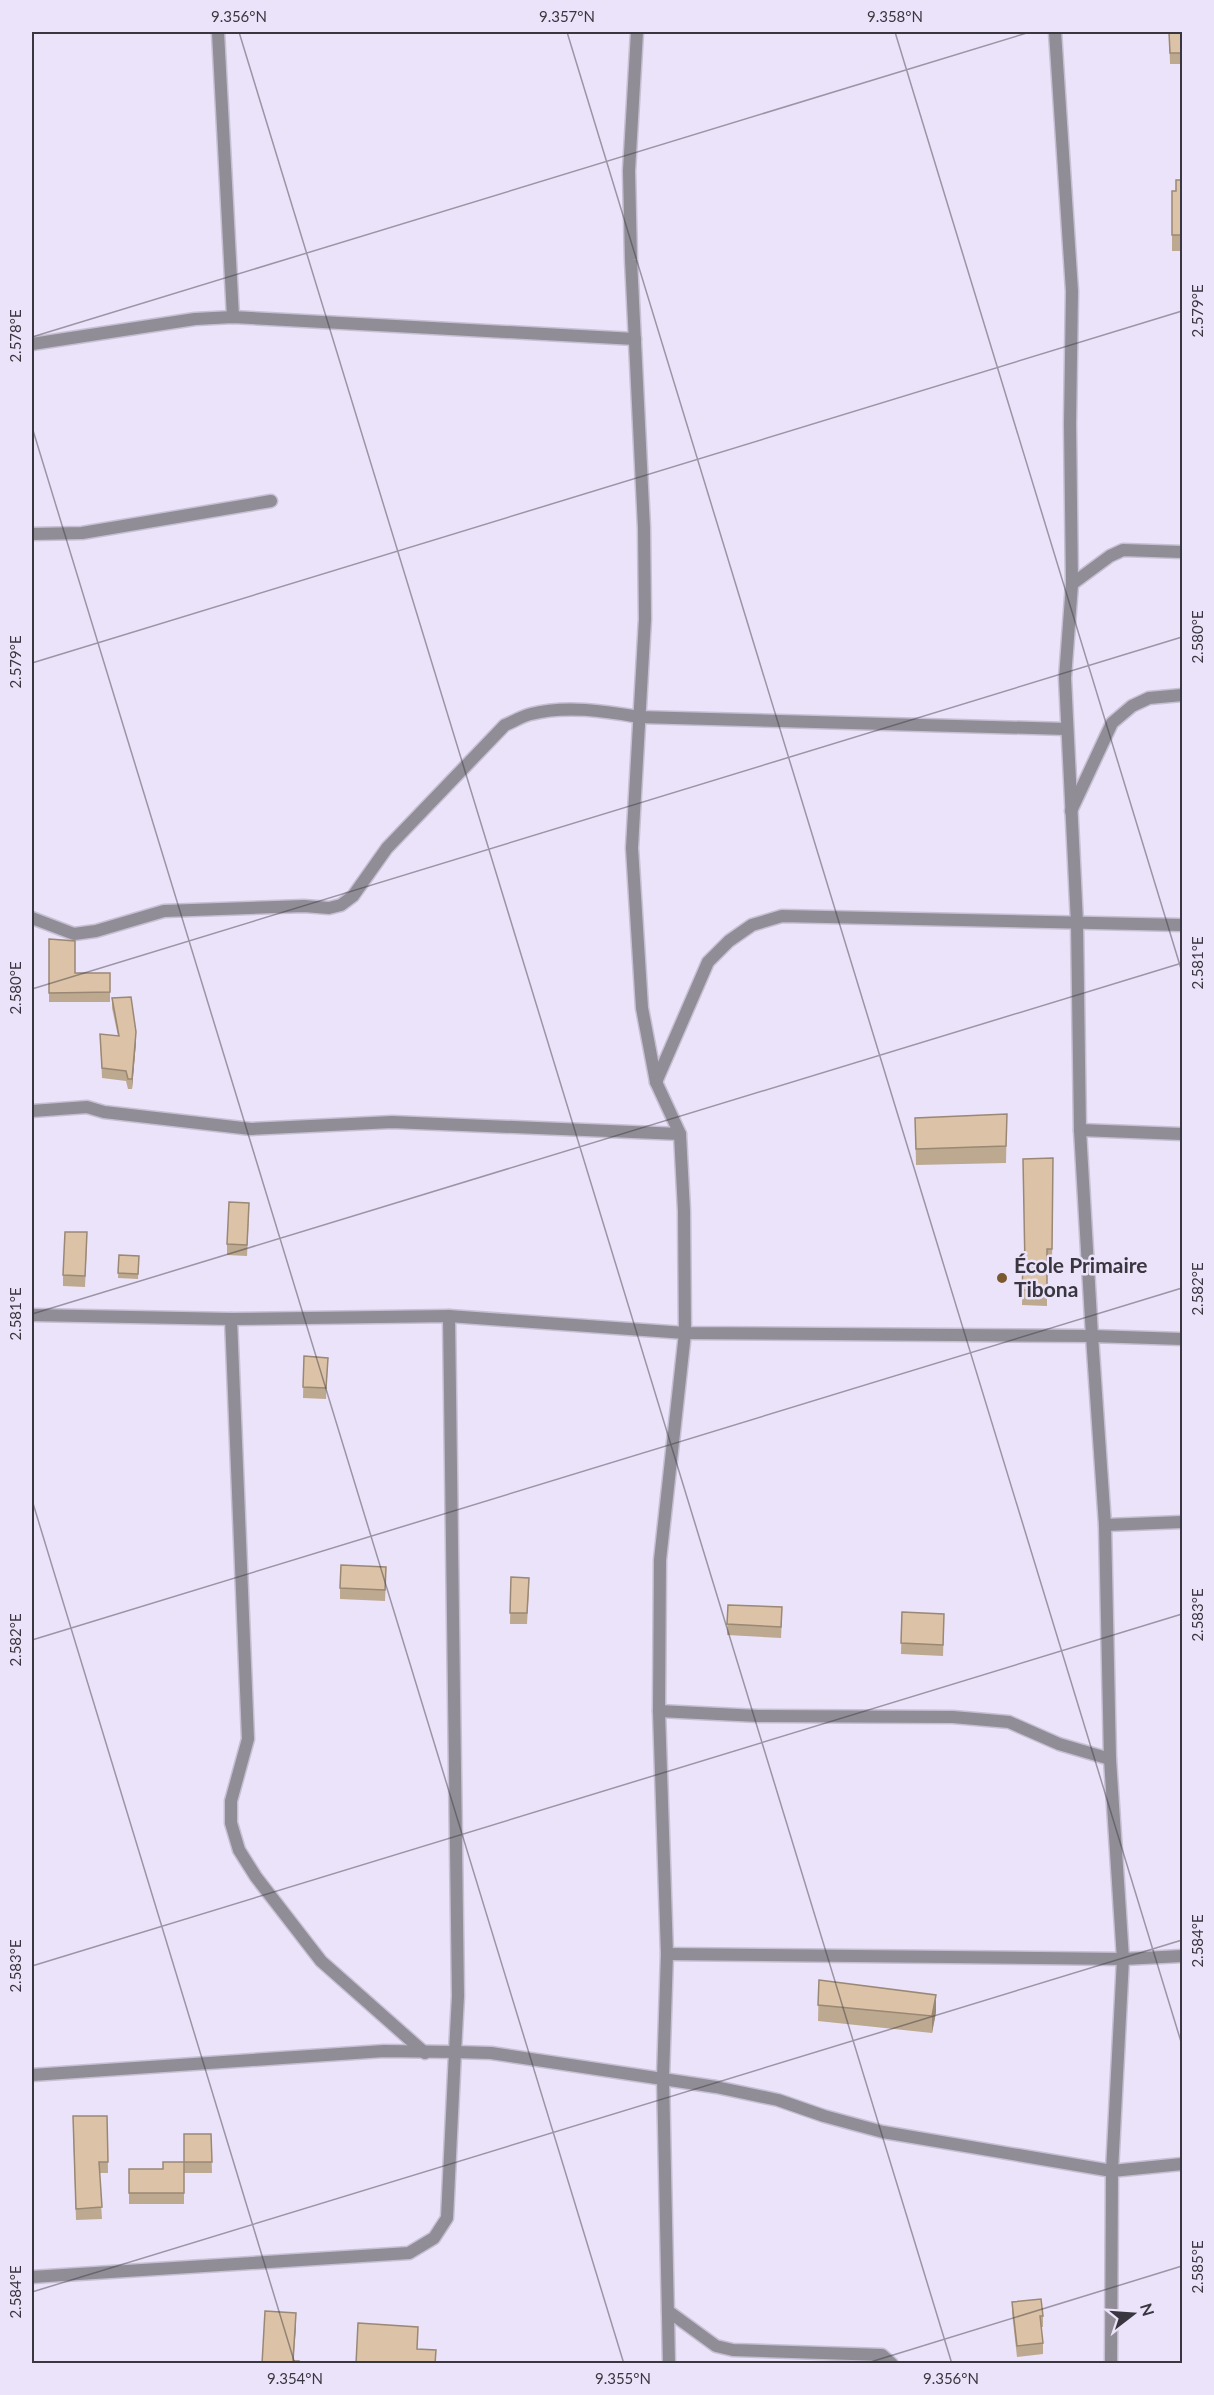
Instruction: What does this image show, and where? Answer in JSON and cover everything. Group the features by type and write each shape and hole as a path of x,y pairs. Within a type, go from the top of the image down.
{"street":[{"path":"218,32 233,317"},
{"path":"637,32 629,171 645,539 645,620 632,848 642,1008 656,1082 680,1134 684,1211 685,1333 660,1560 658,1711 667,1954 663,2078 669,2364"},
{"path":"1055,32 1072,291 1070,424 1072,584 1065,678 1077,923 1080,1130 1105,1525 1110,1759 1123,1959 1112,2171 1111,2364"},
{"path":"32,345 195,319 233,317 635,339"},
{"path":"32,534 82,533 271,501"},
{"path":"1072,584 1110,556 1123,550 1182,552"},
{"path":"1071,813 1112,723 1132,706 1149,698 1182,695"},
{"path":"32,918 74,934 96,932 164,911 304,906 329,908 341,905 353,896 387,848 505,725 530,714 569,710 609,712 639,717 1066,729"},
{"path":"656,1082 708,962 752,925 782,916 1182,925"},
{"path":"32,1112 87,1107 104,1112 251,1129 392,1122 680,1134"},
{"path":"1080,1130 1182,1134"},
{"path":"32,1315 231,1319 449,1316 685,1333 1092,1336 1182,1339"},
{"path":"32,2277 409,2253 434,2238 447,2218 458,1996 449,1316"},
{"path":"231,1319 248,1739 231,1801 231,1823 238,1850 321,1961 426,2053"},
{"path":"1105,1525 1182,1522"},
{"path":"658,1711 758,1716 952,1717 1009,1722 1059,1744 1110,1759"},
{"path":"667,1954 1123,1959 1182,1956"},
{"path":"32,2075 384,2051 490,2053 663,2078 778,2100 824,2116 883,2132 1112,2171 1182,2164"},
{"path":"668,2311 716,2346 733,2350 882,2355 892,2364"}],"building":[{"path":"1169,32 1182,32 1182,53 1170,53"},
{"path":"1176,180 1182,180 1182,235 1172,235 1172,191 1176,191"},
{"path":"49,939 75,941 75,973 110,973 110,992 49,993"},
{"path":"131,997 136,1032 132,1079 128,1079 126,1071 102,1068 100,1034 119,1036 112,998"},
{"path":"1007,1114 1006,1146 916,1149 915,1118"},
{"path":"1053,1158 1052,1249 1047,1249 1047,1290 1022,1290 1023,1266 1025,1267 1023,1159"},
{"path":"229,1202 249,1203 247,1245 227,1244"},
{"path":"65,1232 87,1232 85,1276 63,1275"},
{"path":"119,1255 139,1256 138,1274 118,1273"},
{"path":"304,1356 328,1358 326,1388 303,1387"},
{"path":"341,1565 386,1567 385,1590 340,1588"},
{"path":"511,1577 529,1578 527,1613 510,1613"},
{"path":"728,1605 782,1607 781,1627 727,1624"},
{"path":"902,1612 944,1614 943,1645 901,1643"},
{"path":"819,1980 936,1995 932,2016 818,2005"},
{"path":"73,2116 107,2116 108,2162 99,2162 102,2207 76,2209"},
{"path":"184,2134 211,2134 212,2162 184,2162"},
{"path":"163,2162 184,2162 184,2193 129,2193 129,2169 163,2169"},
{"path":"1041,2299 1043,2343 1017,2346 1012,2302"},
{"path":"265,2311 296,2313 293,2361 299,2361 299,2364 262,2364"},
{"path":"358,2323 418,2327 417,2349 436,2350 435,2364 356,2364"}],"place":[{"name":"École Primaire Tibona","path":"1002,1278"}]}
